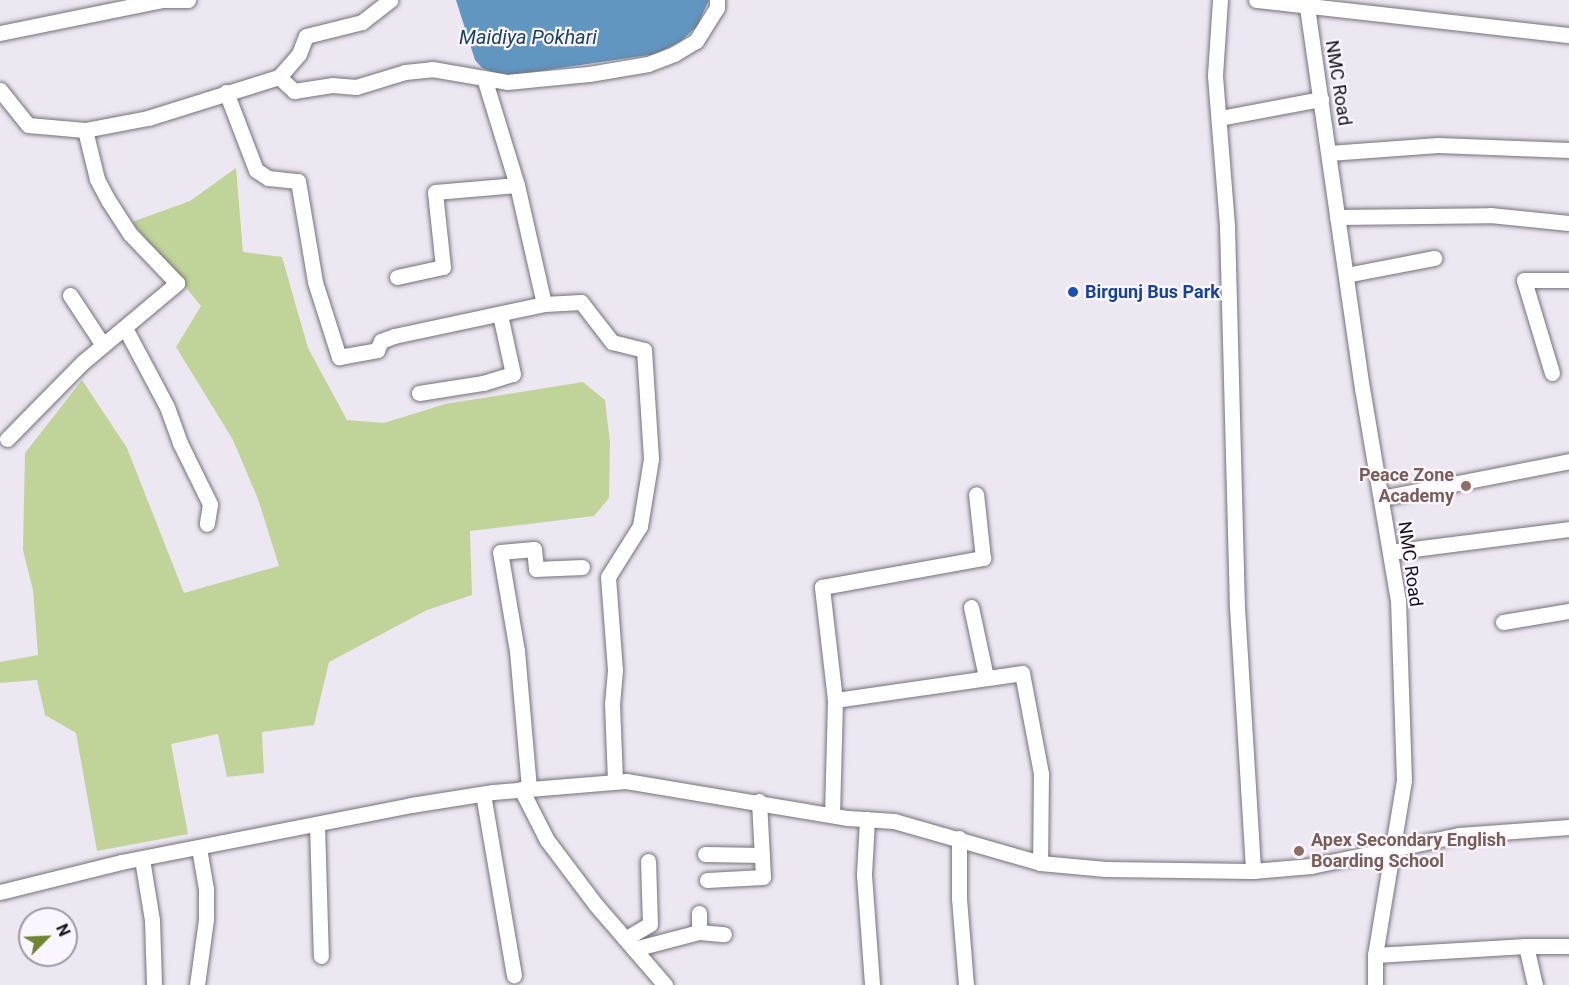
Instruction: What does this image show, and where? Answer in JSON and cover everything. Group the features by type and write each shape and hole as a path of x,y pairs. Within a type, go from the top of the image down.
{"street":[{"path":"0,33 162,0 188,0"},
{"path":"0,90 28,125 85,130 148,118 279,77 299,54 306,36 362,22 390,0"},
{"path":"279,77 294,91 332,85 357,87 405,72 432,69 485,81 547,79 648,64 696,41 717,8 717,0"},
{"path":"1220,0 1215,76 1220,118 1237,606 1253,871"},
{"path":"1256,0 1569,35"},
{"name":"NMC Road","path":"1307,7 1362,388 1398,600 1404,780 1375,955 1375,985"},
{"path":"485,81 517,184 543,304"},
{"path":"226,92 256,170 268,178 298,181 315,282 339,357 378,350 381,340 393,336 543,304 581,302 612,342 644,350 651,459 640,526 608,577 615,670 615,781"},
{"path":"1220,118 1321,99"},
{"path":"6,439 40,402 177,283 130,234 108,200 97,179 85,130"},
{"path":"1329,153 1438,146 1569,150"},
{"path":"397,277 443,267 435,192 517,184"},
{"path":"1337,217 1490,215 1569,223"},
{"path":"1346,275 1434,258"},
{"path":"1552,373 1524,280 1569,280"},
{"path":"70,295 103,345"},
{"path":"419,393 483,383 513,374 500,315"},
{"path":"125,328 167,407 180,443 210,504 207,524"},
{"path":"1381,498 1569,461"},
{"path":"832,815 835,700 822,586 983,558 976,494"},
{"path":"1390,552 1569,529"},
{"path":"582,567 536,569 534,549 500,552 517,651 525,788 547,840 629,944 665,985"},
{"path":"971,607 986,677"},
{"path":"1503,622 1569,611"},
{"path":"835,700 1022,673 1041,774 1040,863"},
{"path":"0,892 142,859 483,794 525,788 615,781 759,801 832,815 894,821 1040,863 1106,869 1253,871 1311,866 1459,835 1569,827"},
{"path":"483,794 514,975"},
{"path":"707,880 763,878 759,801"},
{"path":"867,819 864,875 872,985"},
{"path":"317,825 321,956"},
{"path":"959,838 959,898 966,985"},
{"path":"197,985 206,919 206,889 199,848"},
{"path":"705,854 762,855"},
{"path":"142,859 152,912 153,985"},
{"path":"629,944 650,924 648,861"},
{"path":"699,913 699,932"},
{"path":"629,944 699,932 724,934"},
{"path":"1526,946 1534,985"},
{"path":"1375,955 1526,946 1569,946"}],"green space":[{"path":"236,168 243,252 282,257 308,348 347,420 384,423 445,404 583,382 605,400 610,443 609,498 594,516 470,531 472,595 427,610 329,662 314,725 262,732 264,773 227,777 218,734 171,744 188,834 97,851 76,733 45,715 37,680 0,683 0,662 38,655 33,590 23,550 25,453 82,380 127,448 184,593 279,566 258,499 233,440 176,347 201,306 132,222 190,201"}],"water":[{"name":"Maidiya Pokhari","path":"456,0 709,0 697,26 681,41 656,54 504,76 482,68 475,60"}],"place":[{"name":"Birgunj Bus Park","path":"1073,292"},
{"name":"Peace Zone Academy","path":"1466,486"},
{"name":"Apex Secondary English Boarding School","path":"1299,851"}]}
